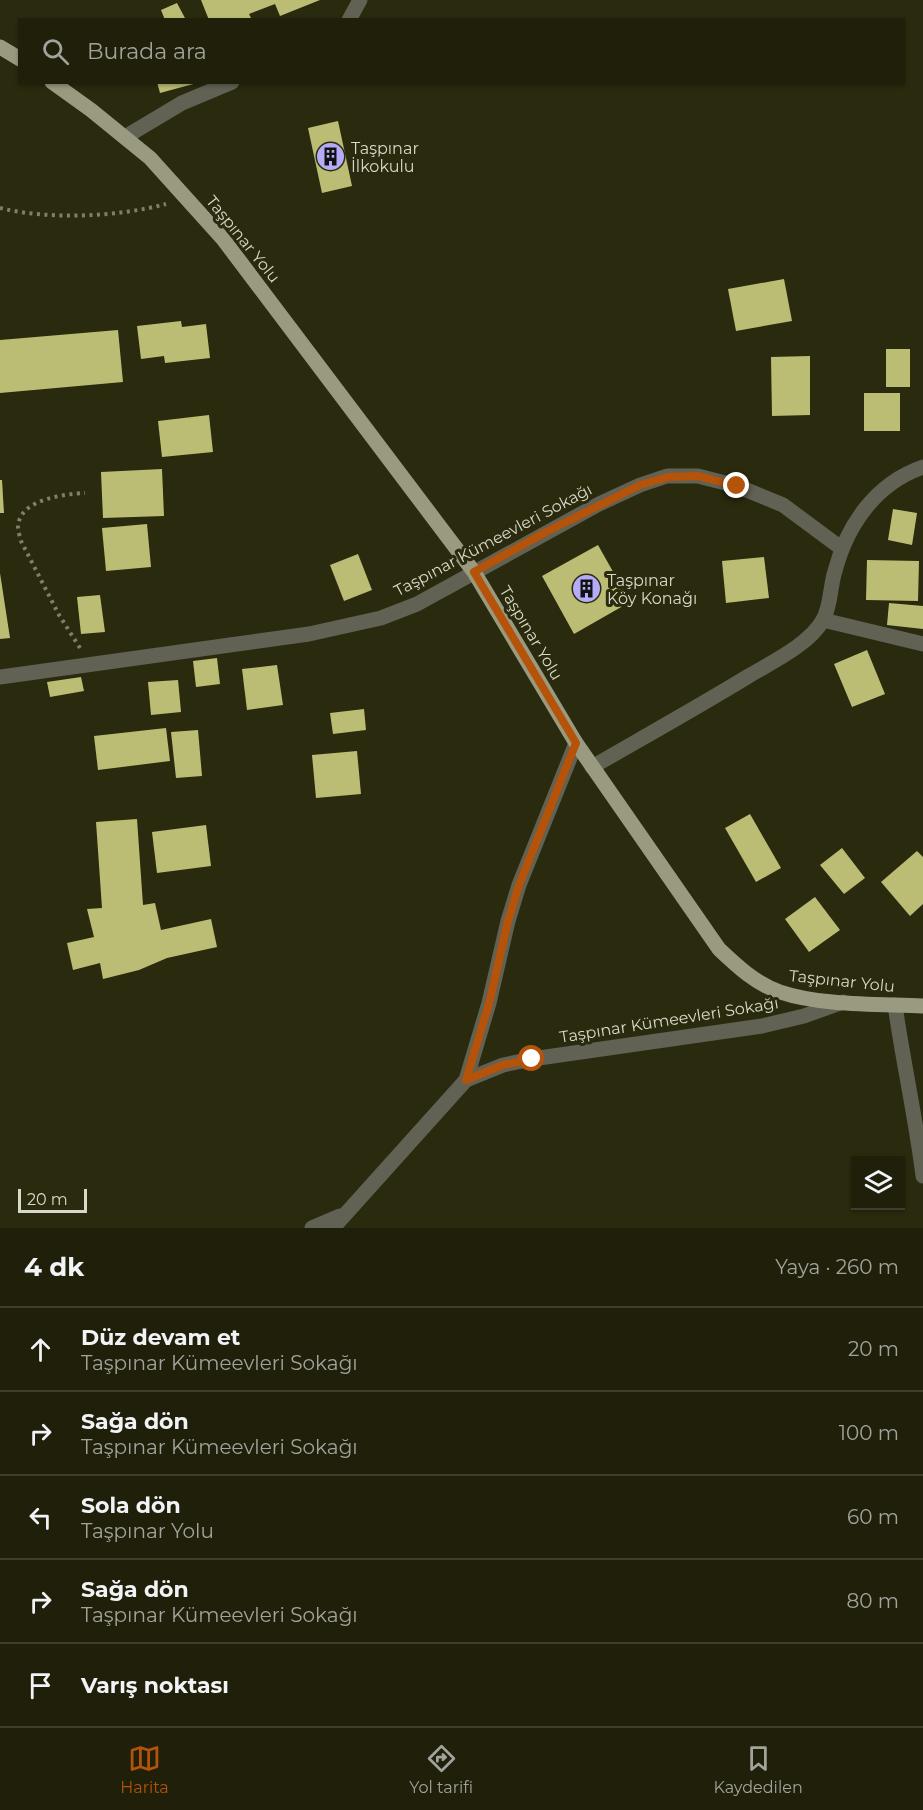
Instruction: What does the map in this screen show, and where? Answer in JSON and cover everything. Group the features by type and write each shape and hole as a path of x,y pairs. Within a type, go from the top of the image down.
{"main road":[{"path":"0,47 18,58"},
{"name":"Taşpınar Yolu","path":"55,84 150,158 223,239 474,572 576,743 719,950 739,968 778,992 843,1002 923,1006"}],"street":[{"path":"350,18 360,0"},
{"path":"125,137 182,103 227,84"},
{"path":"592,767 787,654 809,636 823,620 841,548 855,521 871,501 891,484 923,467"},
{"name":"Taşpınar Kümeevleri Sokağı","path":"0,677 309,634 381,618 417,604 599,504 640,485 668,477 698,476 737,486 783,505 841,548"},
{"path":"823,620 923,644"},
{"name":"Taşpınar Kümeevleri Sokağı","path":"333,1228 466,1080 489,1004 508,921 519,885 576,743"},
{"name":"Taşpınar Kümeevleri Sokağı","path":"466,1080 503,1065 762,1026 804,1016 843,1002"},
{"path":"895,1005 899,1038 917,1126 923,1176"},
{"name":"Taşpınar Kümeevleri Sokağı","path":"312,1228 345,1214"}],"path":[{"path":"0,208 28,214 59,215 127,212 145,210 187,198"},
{"path":"85,493 57,496 38,502 20,519 18,528 21,541 59,615 90,664"}],"building":[{"path":"201,0 320,0 280,16 275,4 249,14 251,18 208,18"},
{"path":"177,3 185,18 164,18 161,10"},
{"path":"158,84 193,84 160,93"},
{"name":"Taşpınar İlkokulu","path":"338,121 352,186 322,193 308,128"},
{"path":"784,279 792,321 736,331 728,289"},
{"path":"181,321 182,327 206,324 210,358 165,363 164,356 141,359 137,326"},
{"path":"118,330 123,382 0,393 0,340"},
{"path":"886,349 910,349 910,387 886,387"},
{"path":"810,356 810,415 772,416 771,357"},
{"path":"864,393 900,393 900,431 864,431"},
{"path":"209,415 213,452 162,457 158,421"},
{"path":"162,469 164,516 103,518 101,472"},
{"path":"0,480 2,480 4,513 0,513"},
{"path":"893,509 917,513 912,545 888,540"},
{"path":"147,524 151,567 106,571 102,528"},
{"name":"Taşpınar Köy Konağı","path":"598,545 630,602 574,634 542,576"},
{"path":"358,554 372,590 344,601 330,565"},
{"path":"764,557 769,598 726,603 722,561"},
{"path":"867,560 919,561 918,601 866,600"},
{"path":"0,573 10,638 0,639"},
{"path":"100,595 105,632 81,634 77,597"},
{"path":"889,603 923,606 923,629 887,625"},
{"path":"867,650 885,694 852,707 834,664"},
{"path":"217,658 220,684 196,687 193,661"},
{"path":"277,665 283,705 247,710 242,669"},
{"path":"81,677 84,691 50,697 47,682"},
{"path":"178,680 181,712 151,715 148,682"},
{"path":"364,709 366,730 333,734 330,713"},
{"path":"166,728 170,761 98,770 94,736"},
{"path":"198,730 202,776 176,778 171,732"},
{"path":"357,751 361,794 316,798 312,755"},
{"path":"750,814 781,868 756,882 725,828"},
{"path":"137,819 143,905 155,903 161,930 211,919 217,947 167,958 139,970 103,979 100,963 73,970 67,943 94,937 87,909 102,908 96,822"},
{"path":"206,825 211,866 157,873 152,832"},
{"path":"842,848 865,878 844,894 820,865"},
{"path":"917,851 923,857 923,904 910,916 881,882"},
{"path":"815,897 840,930 809,952 785,919"}],"place":[{"name":"Taşpınar İlkokulu","path":"330,157"},
{"name":"Taşpınar Köy Konağı","path":"586,589"}],"route":[{"path":"532,1059 503,1065 466,1080 489,1004 508,921 519,885 576,743 474,572 599,504 640,485 668,477 698,476 737,486"}]}
